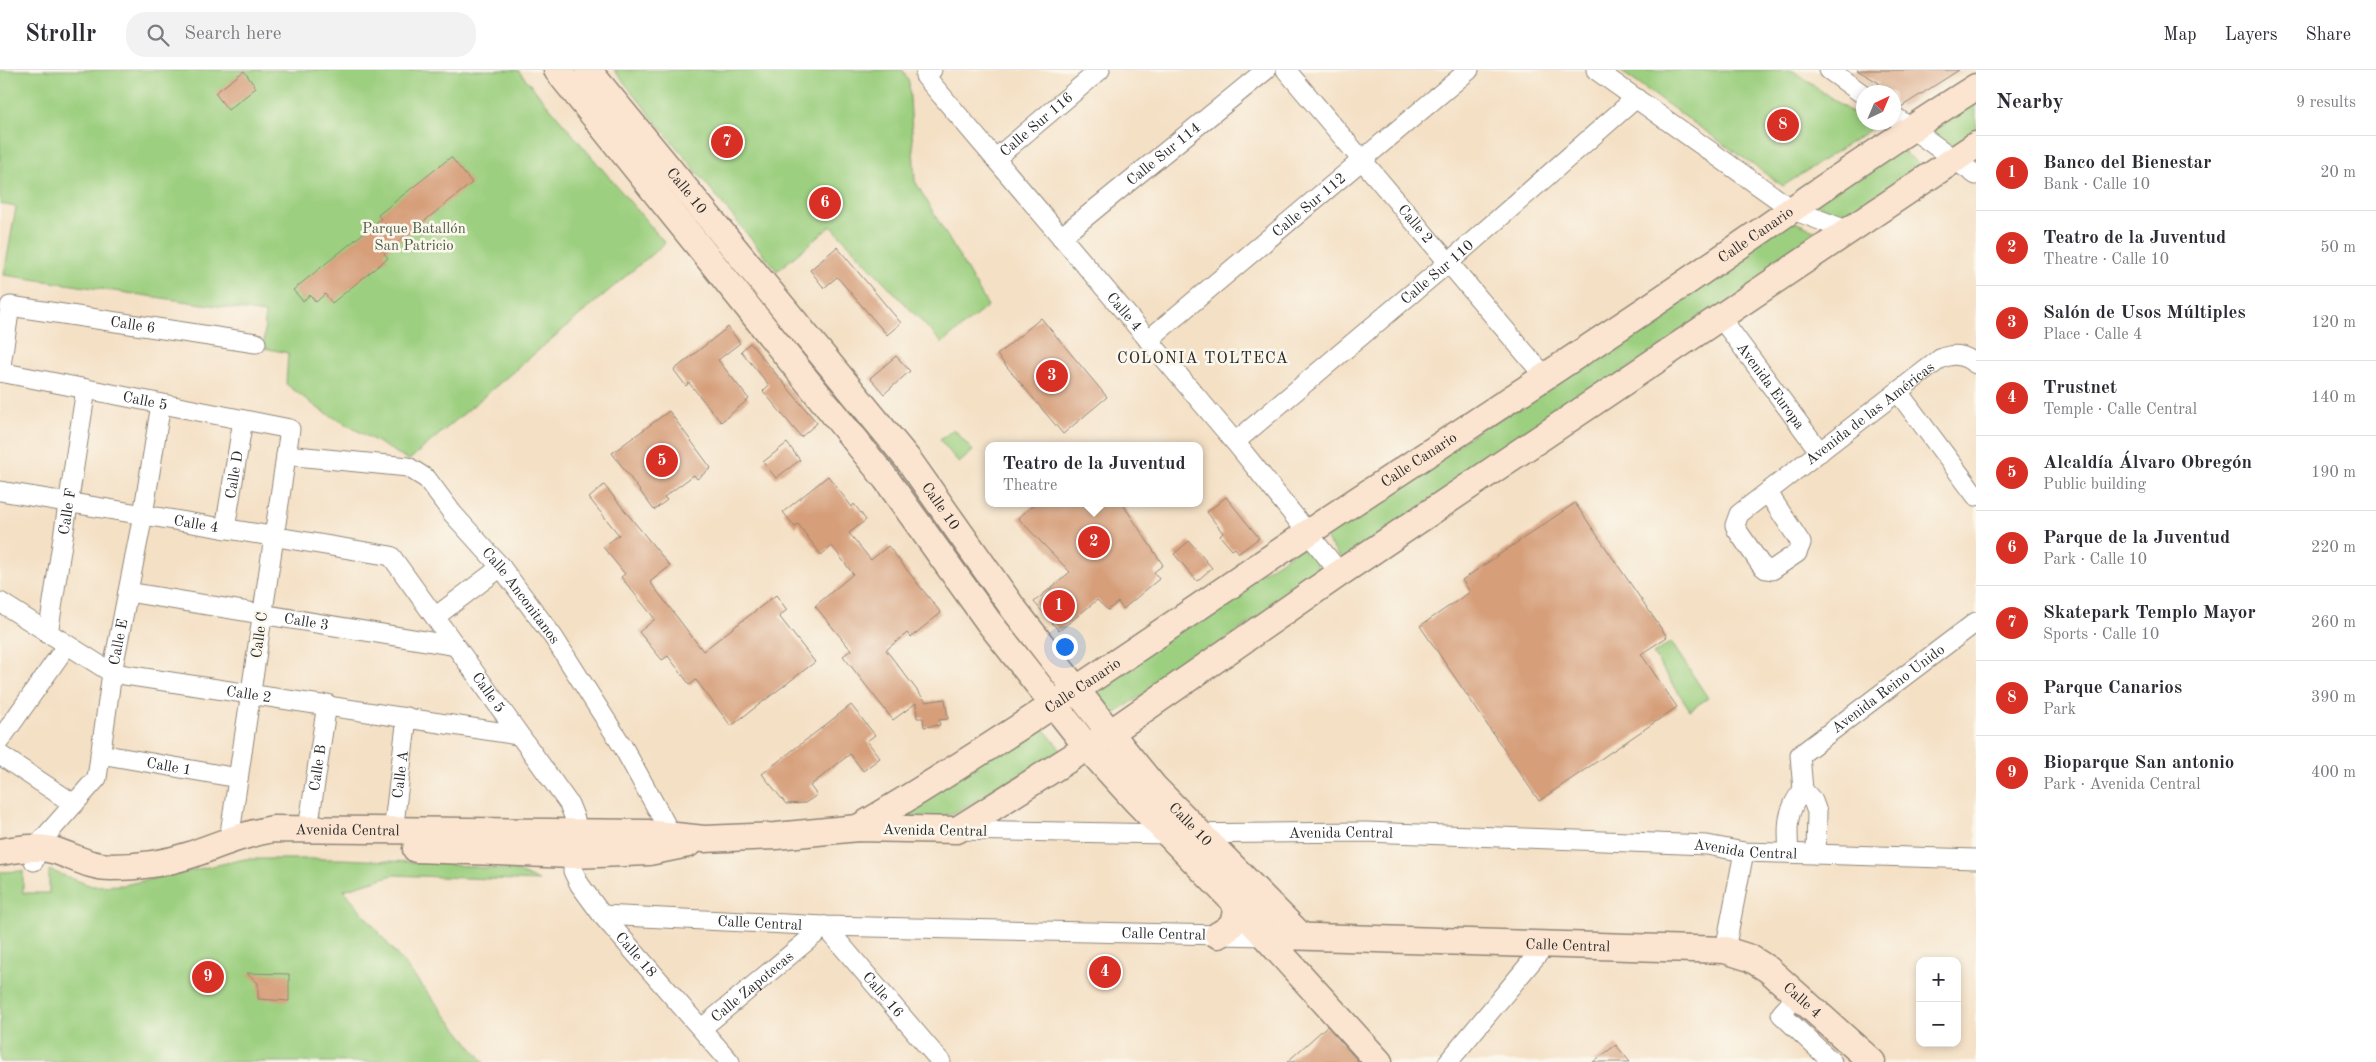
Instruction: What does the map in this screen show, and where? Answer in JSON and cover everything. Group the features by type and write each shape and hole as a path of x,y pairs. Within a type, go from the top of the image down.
{"street":[{"name":"Calle 10","path":"557,70 886,479 988,621 1088,748 1235,903 1379,1062"},
{"name":"Calle 10","path":"588,70 910,462 1013,608 1075,690 1154,787 1300,935"},
{"name":"Calle Sur 116","path":"995,159 1100,70"},
{"name":"Calle Sur 114","path":"1061,236 1266,70"},
{"name":"Calle 2","path":"1286,70 1546,378"},
{"name":"Calle Sur 112","path":"1148,340 1469,70"},
{"path":"1596,70 1793,210 1849,230"},
{"path":"1829,70 1856,89"},
{"name":"Calle 4","path":"928,73 995,159 1234,442 1340,573"},
{"name":"Calle Canario","path":"858,828 945,776 1309,533 1546,378 1793,210 1902,122 1976,87"},
{"name":"Calle Sur 110","path":"1234,442 1448,264 1636,98"},
{"path":"1902,122 1976,175"},
{"path":"958,830 1088,748 1340,573 1976,145"},
{"name":"Calle 6","path":"0,372 10,306 256,343"},
{"name":"Avenida Europa","path":"1721,318 1820,452"},
{"name":"Avenida de las Américas","path":"1768,493 1940,359 1953,354 1968,358 1976,364"},
{"name":"Calle 5","path":"0,372 290,429"},
{"name":"Calle F","path":"48,634 70,503 86,389"},
{"path":"1898,392 1976,496"},
{"name":"Calle E","path":"35,854 96,778 112,673 144,515 161,404"},
{"name":"Calle D","path":"225,529 243,420"},
{"name":"Calle C","path":"228,840 290,429"},
{"name":"Calle Anconitanos","path":"286,455 408,467 427,478 453,514 501,567 554,638 623,747 672,841"},
{"name":"Calle 4","path":"0,492 391,556"},
{"name":"Calle 5","path":"391,556 569,804 575,819 573,844"},
{"path":"435,617 501,567"},
{"name":"Calle 3","path":"128,592 456,646"},
{"name":"Calle 2","path":"0,602 112,673 251,692 518,735"},
{"name":"Avenida Reino Unido","path":"1803,790 1800,755 1976,622"},
{"path":"0,740 67,645"},
{"name":"Calle B","path":"308,829 327,704"},
{"name":"Calle A","path":"393,832 407,717"},
{"name":"Calle 1","path":"100,754 238,778"},
{"path":"0,755 74,804"},
{"path":"1789,854 1789,811 1794,800 1803,790 1813,801 1817,812 1816,854"},
{"name":"Avenida Central","path":"0,856 57,851 92,866 142,865 187,856 228,840 273,829 393,832 573,844 649,852 672,841 776,836 858,828 1168,834 1366,832 1707,845 1744,852 1976,860"},
{"name":"Avenida Central","path":"0,852 35,854 80,876 102,878 156,872 247,848 273,845 573,844"},
{"name":"Calle 18","path":"573,844 573,871 580,886 602,915 730,1062"},
{"path":"1725,950 1744,852"},
{"path":"1218,935 1234,923 1236,915 1235,903"},
{"name":"Calle Central","path":"602,915 825,926 1265,936 1300,935 1725,950"},
{"name":"Calle Zapotecas","path":"702,1028 825,926"},
{"name":"Calle 16","path":"825,926 941,1062"},
{"path":"1448,1062 1547,944"},
{"name":"Calle 4","path":"1725,950 1750,958 1768,970 1872,1062"},
{"path":"1798,995 1781,1014 1832,1062"}],"shaded area":[{"path":"1846,70 1967,70 1901,110 1901,85 1867,85"}],"green space":[{"name":"Parque Batallón San Patricio","path":"0,70 518,70 665,243 409,460 319,409 286,384 288,353 264,348 265,313 4,275 16,207 0,204"},
{"path":"614,70 903,70 909,82 915,181 988,306 942,343 831,226 777,271"},
{"path":"1619,70 1792,70 1856,116 1856,130 1870,130 1783,186"},
{"path":"1976,92 1976,137 1951,149 1925,130"},
{"path":"1895,145 1926,169 1849,219 1814,203"},
{"path":"1788,219 1827,236 1343,558 1338,555 1324,536"},
{"path":"954,429 973,451 959,463 940,440"},
{"path":"1301,548 1315,560 1318,569 1317,578 1114,714 1089,683"},
{"path":"1671,642 1708,698 1690,710 1653,654"},
{"path":"1036,720 1062,751 954,813 937,818 906,816 904,813"},
{"path":"245,859 341,859 435,863 517,871 539,881 393,875 344,890 484,1062 0,1062 0,872 23,871 23,893 49,893 49,870 92,886 124,885"}],"building":[{"path":"1857,70 1959,70 1901,107 1901,85 1878,85 1879,83"},
{"path":"244,71 256,88 228,110 215,93"},
{"path":"451,157 472,183 384,253 388,258 332,303 325,294 316,302 310,295 303,301 293,290 381,219 378,215"},
{"path":"837,247 901,323 887,335 837,277 824,288 810,270"},
{"path":"1041,318 1107,397 1063,434 997,355"},
{"path":"728,327 740,343 718,360 749,399 721,422 689,383 686,386 674,370"},
{"path":"750,343 817,423 801,437 763,391 769,385 741,351"},
{"path":"896,356 910,371 884,394 870,378"},
{"path":"669,411 711,468 697,479 694,475 664,497 667,500 654,510 612,453"},
{"path":"787,443 800,460 776,478 763,462"},
{"path":"828,476 852,507 854,504 866,520 849,533 871,560 888,546 941,613 911,637 907,633 886,650 926,702 945,699 948,719 939,720 940,725 924,727 923,718 917,718 916,703 893,720 843,656 851,650 815,606 853,574 832,546 821,555 798,524 795,527 783,512"},
{"path":"604,485 670,566 650,582 703,651 776,595 787,610 779,616 815,662 731,726 696,680 690,685 668,656 662,660 639,632 655,619 621,577 625,574 603,547 619,535 589,498"},
{"path":"1226,497 1259,538 1239,553 1235,548 1232,550 1220,536 1223,533 1207,512"},
{"path":"1575,503 1667,637 1641,654 1677,707 1539,801 1420,626 1470,592 1462,580"},
{"path":"1031,507 1125,507 1163,565 1154,572 1159,579 1123,609 1118,602 1108,610 1097,600 1059,631 1034,602 1070,572 1018,518"},
{"path":"1189,541 1212,568 1197,581 1174,554"},
{"path":"851,705 875,735 867,741 880,758 863,771 850,754 810,786 817,795 805,803 786,804 762,774"},
{"path":"247,973 289,974 289,1001 258,999 258,983"},
{"path":"1327,1026 1359,1062 1287,1062"},
{"path":"1616,1045 1630,1062 1593,1062"}],"place":[{"name":"Parque Canarios","path":"1783,125"},
{"name":"Skatepark Templo Mayor","path":"727,142"},
{"name":"Parque de la Juventud","path":"825,203"},
{"name":"Salón de Usos Múltiples","path":"1052,376"},
{"name":"Alcaldía Álvaro Obregón","path":"662,461"},
{"name":"Teatro de la Juventud","path":"1094,542"},
{"name":"Banco del Bienestar","path":"1059,606"},
{"name":"Trustnet","path":"1105,972"},
{"name":"Bioparque San antonio","path":"208,977"}],"district":[{"name":"COLONIA TOLTECA","path":"1203,357"}]}
